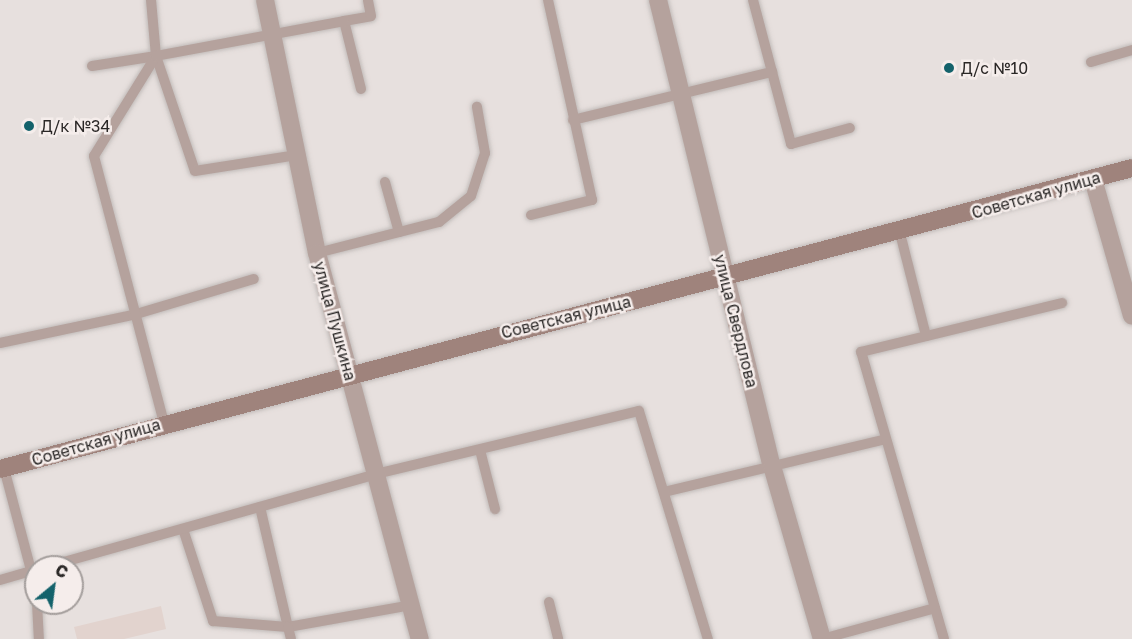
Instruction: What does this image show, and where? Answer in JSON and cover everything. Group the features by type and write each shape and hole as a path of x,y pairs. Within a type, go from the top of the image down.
{"street":[{"name":"улица Пушкина","path":"265,0 317,253 420,639"},
{"name":"улица Свердлова","path":"658,0 772,466 822,639"},
{"name":"Советская улица","path":"2,468 349,373 900,233 1132,168"},
{"path":"1092,179 1132,316"}],"lane":[{"path":"151,0 156,56 195,171 297,155"},
{"path":"92,66 371,16 368,0"},
{"path":"531,215 592,200 548,0"},
{"path":"753,0 791,144 850,128"},
{"path":"344,21 361,89"},
{"path":"1091,62 1132,50"},
{"path":"156,56 94,156 133,315 164,423"},
{"path":"573,120 772,72"},
{"path":"317,253 439,222 471,196 485,153 477,106"},
{"path":"385,182 399,232"},
{"path":"900,233 926,336"},
{"path":"0,343 133,315 254,279"},
{"path":"944,639 861,352 1062,303"},
{"path":"84,556 376,474 639,411 708,639"},
{"path":"664,492 886,439"},
{"path":"480,450 495,508"},
{"path":"2,468 34,555"},
{"path":"260,507 291,639"},
{"path":"183,529 213,621 288,627 411,605"},
{"path":"0,580 24,573"},
{"path":"549,602 558,639"},
{"path":"822,639 935,608"},
{"path":"38,615 39,639"}],"shaded area":[{"path":"161,606 166,629 124,639 77,639 74,627"}],"place":[{"name":"Д/с №10","path":"949,68"},
{"name":"Д/к №34","path":"29,126"}]}
